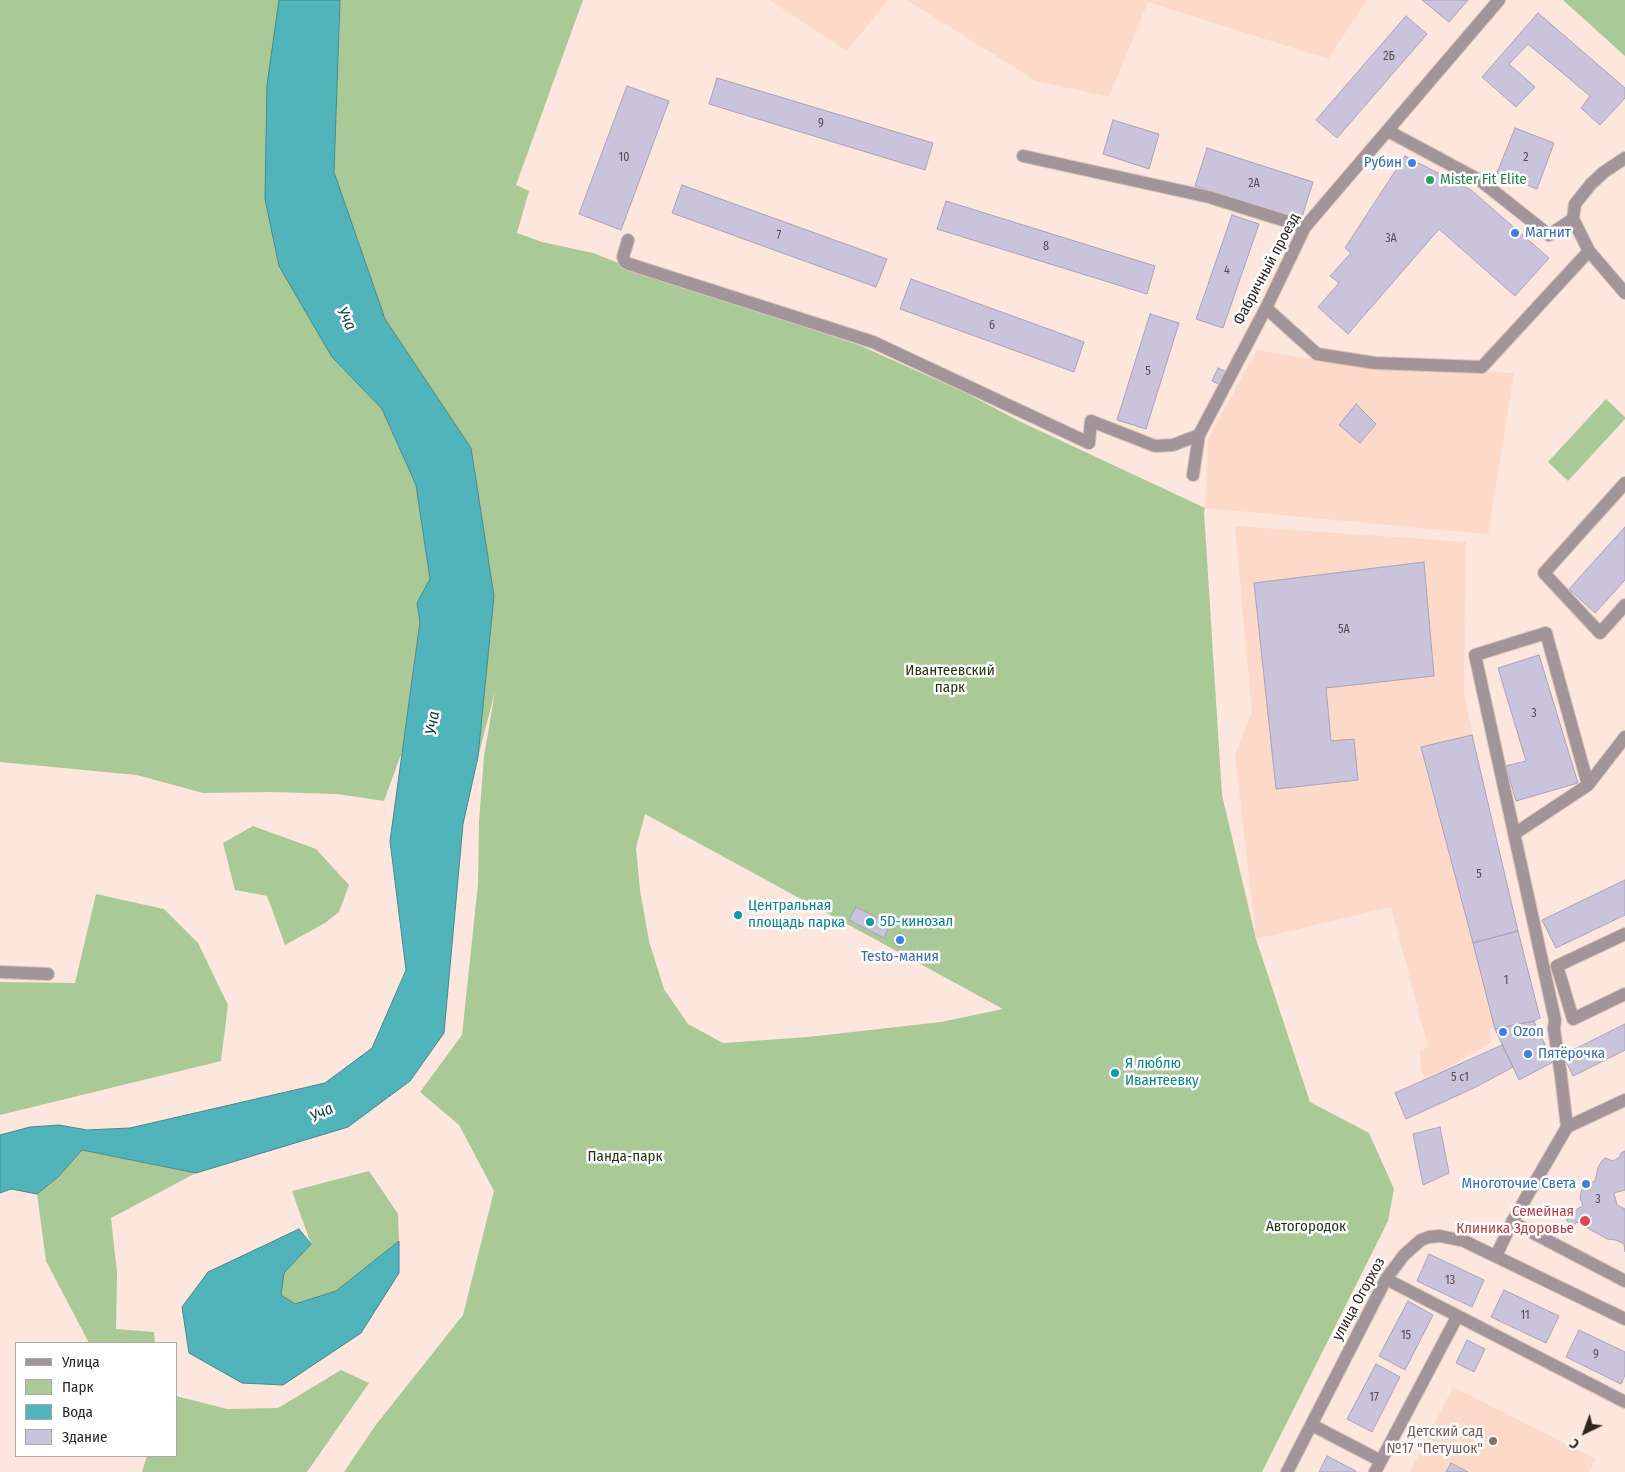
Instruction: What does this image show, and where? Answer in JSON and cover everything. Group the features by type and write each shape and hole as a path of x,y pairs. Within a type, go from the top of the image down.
{"street":[{"name":"Фабричный проезд","path":"1193,475 1199,435 1266,308 1305,227 1498,0"},
{"path":"1388,131 1481,181 1549,235 1573,219"},
{"path":"1023,156 1209,197 1305,227"},
{"path":"1625,158 1604,172 1591,184 1575,204 1573,219 1589,251 1625,293"},
{"path":"628,240 623,257 625,262 629,264 873,342 1089,443 1091,421 1155,446 1173,445 1199,435"},
{"path":"1266,308 1317,354 1375,363 1482,367 1589,251"},
{"path":"1625,483 1544,573 1600,632 1625,605"},
{"path":"1567,1127 1554,1020 1475,655 1546,633 1588,784"},
{"path":"1514,834 1588,784 1625,737"},
{"path":"1625,934 1557,966 1573,1020 1625,994"},
{"path":"0,972 48,974"},
{"path":"1496,1256 1512,1222 1567,1127 1625,1100"},
{"path":"1512,1222 1625,1281"},
{"name":"улица Огорхоз","path":"1287,1472 1386,1278 1404,1255 1422,1240 1440,1236 1464,1241 1625,1319"},
{"path":"1386,1278 1625,1402"},
{"path":"1312,1425 1378,1466 1457,1316"}],"shaded area":[{"path":"769,0 888,0 847,51"},
{"path":"907,0 1367,0 1328,59 1148,2 1109,97 1036,81"},
{"path":"1257,350 1380,370 1514,373 1488,534 1205,508 1208,439"},
{"path":"1235,526 1466,542 1464,692 1483,789 1534,1020 1490,1029 1491,1043 1449,1067 1425,1078 1421,1069 1420,1050 1428,1047 1391,907 1256,939 1235,755 1252,712"},
{"name":"Детский сад №17 \"Петушок\"","path":"1453,1387 1595,1459 1589,1472 1410,1472"}],"green space":[{"path":"0,0 279,0 267,85 332,357 382,409 416,485 430,579 417,603 420,622 403,749 384,801 337,794 271,792 203,793 137,775 0,762"},
{"name":"Ивантеевский парк","path":"340,0 583,0 516,185 529,191 517,233 542,242 593,253 634,269 861,346 964,392 1019,421 1205,508 1222,795 1256,939 1310,1102 1369,1133 1394,1189 1388,1221 1262,1472 344,1472 375,1426 463,1315 494,1191 459,1125 420,1092 462,1035 478,884 479,822 484,756 495,692 478,757 494,596 471,448 385,319 334,172","holes":["645,814 1003,1009 941,1022 808,1037 723,1043 688,1024 664,989 649,941 640,890 636,848"]},
{"path":"1563,0 1625,0 1625,56"},
{"path":"1606,399 1625,419 1568,481 1548,462"},
{"path":"253,826 316,849 349,885 339,912 325,923 285,945 267,896 235,890 223,843"},
{"path":"96,894 164,909 198,943 228,1005 221,1061 0,1115 0,982 75,983"},
{"path":"82,1150 196,1173 111,1218 117,1273 116,1329 154,1332 155,1342 88,1342 46,1261 37,1194 58,1177"},
{"path":"369,1171 398,1214 399,1241 336,1291 295,1304 281,1295 284,1273 311,1244 292,1191"},
{"path":"341,1370 369,1383 307,1472 142,1472 147,1457 178,1457 178,1397 227,1409 278,1408"}],"water":[{"name":"Уча","path":"279,0 340,0 334,172 385,319 471,448 494,596 478,757 463,824 444,1033 410,1081 348,1127 196,1173 82,1150 58,1177 37,1194 11,1189 0,1193 0,1135 30,1127 59,1125 87,1130 130,1128 325,1083 372,1048 406,970 390,841 420,622 417,603 430,579 416,485 382,409 332,357 279,266 265,199 267,85"},
{"path":"299,1229 311,1244 284,1273 281,1295 295,1304 336,1291 399,1241 399,1273 361,1333 283,1385 242,1383 189,1353 182,1307 208,1272"}],"building":[{"path":"1422,0 1468,0 1449,22"},
{"path":"1538,13 1625,88 1625,98 1600,125 1581,108 1590,96 1528,44 1509,64 1535,87 1516,107 1482,77"},
{"path":"1406,16 1427,34 1337,138 1316,120"},
{"path":"717,78 933,143 925,170 709,104"},
{"path":"627,86 669,101 621,230 579,214"},
{"path":"1113,120 1159,134 1149,169 1103,154"},
{"path":"1515,128 1554,143 1537,189 1497,173"},
{"path":"1207,148 1313,182 1301,220 1195,186"},
{"path":"1405,156 1471,190 1549,258 1515,296 1439,229 1348,334 1318,307 1339,283 1330,276 1351,253 1345,248"},
{"path":"682,185 887,259 876,287 672,213"},
{"path":"946,201 1155,266 1147,294 937,229"},
{"path":"1232,215 1259,224 1223,328 1196,319"},
{"path":"911,279 1084,342 1074,372 900,309"},
{"path":"1150,314 1179,323 1146,429 1117,420"},
{"path":"1218,368 1227,372 1221,385 1212,381"},
{"path":"1356,404 1376,424 1360,443 1339,425"},
{"path":"1625,527 1625,580 1595,613 1569,589"},
{"path":"1424,562 1434,676 1326,688 1331,741 1354,739 1358,780 1276,789 1254,583"},
{"path":"1539,655 1578,783 1516,801 1506,766 1526,761 1498,668"},
{"path":"1472,735 1518,931 1473,943 1421,747"},
{"path":"1625,880 1625,915 1556,948 1542,920"},
{"name":"5D-кинозал","path":"856,907 890,924 884,938 849,920"},
{"path":"1518,931 1540,1018 1495,1029 1473,943"},
{"name":"Testo-мания","path":"900,933 906,937 900,947 894,943"},
{"name":"Пятёрочка","path":"1534,1021 1553,1062 1519,1080 1495,1029"},
{"path":"1625,1024 1625,1050 1573,1076 1563,1055"},
{"path":"1502,1045 1513,1067 1476,1087 1406,1119 1395,1093"},
{"path":"1440,1127 1449,1173 1423,1185 1413,1134"},
{"path":"1625,1151 1625,1190 1614,1193 1617,1205 1625,1209 1625,1252 1624,1244 1616,1240 1607,1239 1577,1222 1572,1226 1567,1221 1567,1217 1574,1215 1573,1213 1577,1209 1583,1206 1580,1198 1583,1187 1595,1181 1601,1162 1605,1158 1613,1161"},
{"path":"1429,1254 1484,1280 1472,1307 1417,1281"},
{"path":"1504,1290 1559,1316 1546,1343 1491,1317"},
{"path":"1408,1301 1433,1315 1405,1370 1379,1356"},
{"path":"1579,1330 1625,1352 1625,1375 1621,1384 1566,1357"},
{"path":"1467,1340 1485,1349 1474,1372 1456,1363"},
{"path":"1376,1364 1400,1377 1372,1432 1347,1419"},
{"path":"1327,1456 1356,1471 1356,1472 1319,1472"},
{"path":"1451,1463 1468,1472 1446,1472"}],"place":[{"name":"Рубин","path":"1412,163"},
{"name":"Mister Fit Elite","path":"1430,180"},
{"name":"Магнит","path":"1515,233"},
{"name":"Центральная площадь парка","path":"738,915"},
{"name":"5D-кинозал","path":"870,922"},
{"name":"Testo-мания","path":"900,940"},
{"name":"Ozon","path":"1503,1032"},
{"name":"Пятёрочка","path":"1528,1054"},
{"name":"Я люблю Ивантеевку","path":"1115,1073"},
{"name":"Многоточие Света","path":"1586,1184"},
{"name":"Семейная Клиника Здоровье","path":"1585,1221"},
{"name":"Детский сад №17 \"Петушок\"","path":"1493,1441"}],"park label":[{"name":"Панда-парк","path":"625,1157"},
{"name":"Автогородок","path":"1306,1227"}]}
